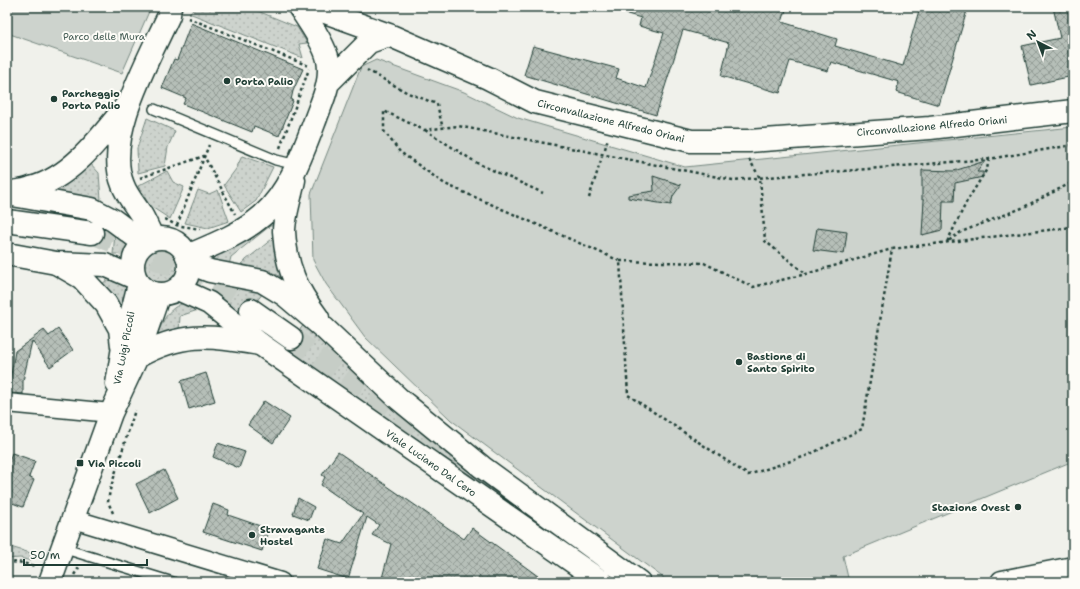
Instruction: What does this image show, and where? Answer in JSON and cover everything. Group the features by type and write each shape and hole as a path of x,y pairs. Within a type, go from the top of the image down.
{"street":[{"path":"188,259 239,232 262,216 275,202 297,165 329,82 328,59 312,26 299,7"},
{"name":"Circonvallazione Alfredo Oriani","path":"311,7 389,35 488,78 535,102 690,141 749,141 930,128 1073,111"},
{"path":"7,193 32,188 56,178 87,153 128,104 175,13"},
{"path":"329,82 369,42 389,35"},
{"path":"128,104 119,146 117,164 123,186 143,217 148,240"},
{"path":"297,165 284,230 290,264 300,293 325,329"},
{"path":"7,193 92,209 148,240"},
{"path":"7,220 92,233"},
{"path":"7,254 56,263 105,265 137,281 152,293 168,291 184,282 188,273 188,259 183,248 172,239 160,237 148,240 134,255 132,271 137,281"},
{"path":"188,259 210,271 262,281 285,295 325,329 399,399 482,466 639,582"},
{"path":"56,263 82,278 106,304 120,329 130,352"},
{"name":"Via Luigi Piccoli","path":"51,566 73,519 111,413 130,352 137,281"},
{"name":"Via Luigi Piccoli","path":"130,352 168,291"},
{"name":"Viale Luciano Dal Cero","path":"168,291 209,303 260,344 602,582"},
{"path":"251,310 290,338"},
{"name":"Viale Luciano Dal Cero","path":"130,352 204,336 260,344"},
{"path":"7,403 111,413"},
{"path":"73,519 281,582"},
{"path":"1002,582 1073,568"}],"lane":[{"path":"154,109 276,160 297,165"},
{"path":"51,566 173,582"}],"path":[{"path":"175,13 310,66 276,160"},
{"path":"361,67 408,93 437,104 443,129 424,130"},
{"path":"543,193 477,163 424,130 384,111 384,131 400,152 445,184 620,261 704,263 753,287 806,274 892,249 1073,227"},
{"path":"177,225 214,134"},
{"path":"605,149 608,138"},
{"path":"133,181 204,156"},
{"path":"204,156 237,218"},
{"path":"589,198 602,157"},
{"path":"947,242 967,201 988,169 989,159"},
{"path":"760,178 765,241 806,274"},
{"path":"947,242 962,232 1022,208 1073,182"},
{"path":"161,217 177,225 203,229"},
{"path":"620,261 628,395 748,475 806,456 862,429 892,249"},
{"path":"117,518 109,506 110,490 137,403"},
{"path":"7,563 18,562 51,566"}],"green space":[{"name":"Parco delle Mura","path":"7,7 151,7 122,73 7,33"},
{"path":"196,7 248,7 297,27 307,43 299,44 303,58 189,13"},
{"path":"376,60 464,92 518,118 685,167 1073,127 1073,461 843,556 849,582 669,582 451,420 365,337 326,284 313,260 311,194 361,67"},
{"path":"147,118 175,131 168,147 165,166 138,173 137,148"},
{"path":"242,156 273,167 256,201 241,212 224,185 236,169"},
{"path":"89,162 99,173 101,200 45,191"},
{"path":"167,171 173,182 184,187 170,219 150,206 138,186"},
{"path":"198,190 209,194 218,190 229,221 208,228 185,223"},
{"path":"278,214 281,225 270,226 231,257 229,265 214,260 213,258 221,251"},
{"path":"115,234 129,243 125,254 113,254"},
{"path":"277,235 295,287 276,274 241,264"},
{"path":"160,248 170,251 175,256 178,266 175,276 170,281 160,284 150,281 145,276 142,266 145,256 150,251"},
{"path":"109,273 129,285 125,322 101,285 108,279"},
{"path":"237,282 266,289 243,319 221,302 234,291"},
{"path":"187,302 201,309 180,316 179,331 154,342 169,312"},
{"path":"308,319 554,532 285,349"},
{"path":"7,546 34,554 31,561 20,558 7,559"}],"building":[{"path":"617,7 787,7 782,22 837,39 835,46 903,66 920,7 968,7 939,105 896,92 899,82 831,62 828,71 790,61 780,93 721,76 729,43 683,30 656,115 524,75 533,46 619,69 616,78 646,88 664,33 639,26 641,18 617,11"},
{"path":"1053,7 1073,7 1073,76 1031,85 1022,46 1060,38"},
{"name":"Porta Palio","path":"191,23 303,69 293,91 291,100 293,101 279,136 254,126 252,132 183,104 186,98 162,88 174,59 177,60"},
{"path":"985,161 977,172 983,172 983,177 955,183 954,201 943,201 942,230 922,235 924,200 922,200 922,170 954,171"},
{"path":"653,176 681,185 673,196 671,205 628,198 628,195 654,191"},
{"path":"817,228 847,232 844,254 813,250"},
{"path":"58,329 73,350 50,367 32,341 23,381 23,394 8,393 15,351 44,330 49,336"},
{"path":"206,373 215,401 189,409 181,381"},
{"path":"264,401 290,418 273,443 248,425"},
{"path":"218,443 245,452 239,468 213,457"},
{"path":"338,452 464,539 472,528 546,582 381,582 391,544 372,535 379,525 367,517 348,579 317,569 327,539 342,544 363,514 321,485 325,477 322,475"},
{"path":"12,453 35,461 29,477 34,480 23,507 7,501 7,466"},
{"path":"164,470 178,498 150,513 136,484"},
{"path":"298,498 314,507 309,520 293,514"},
{"path":"213,504 229,510 228,515 269,529 262,551 203,532"}],"tunnel":[{"path":"92,233 194,276 214,286 251,310"},
{"path":"291,338 452,454"}],"place":[{"name":"Porta Palio","path":"227,81"},
{"name":"Parcheggio Porta Palio","path":"54,99"},
{"name":"Bastione di Santo Spirito","path":"739,362"},
{"name":"Via Piccoli","path":"80,463"},
{"name":"Stazione Ovest","path":"1018,507"},
{"name":"Stravagante Hostel","path":"252,535"}]}
